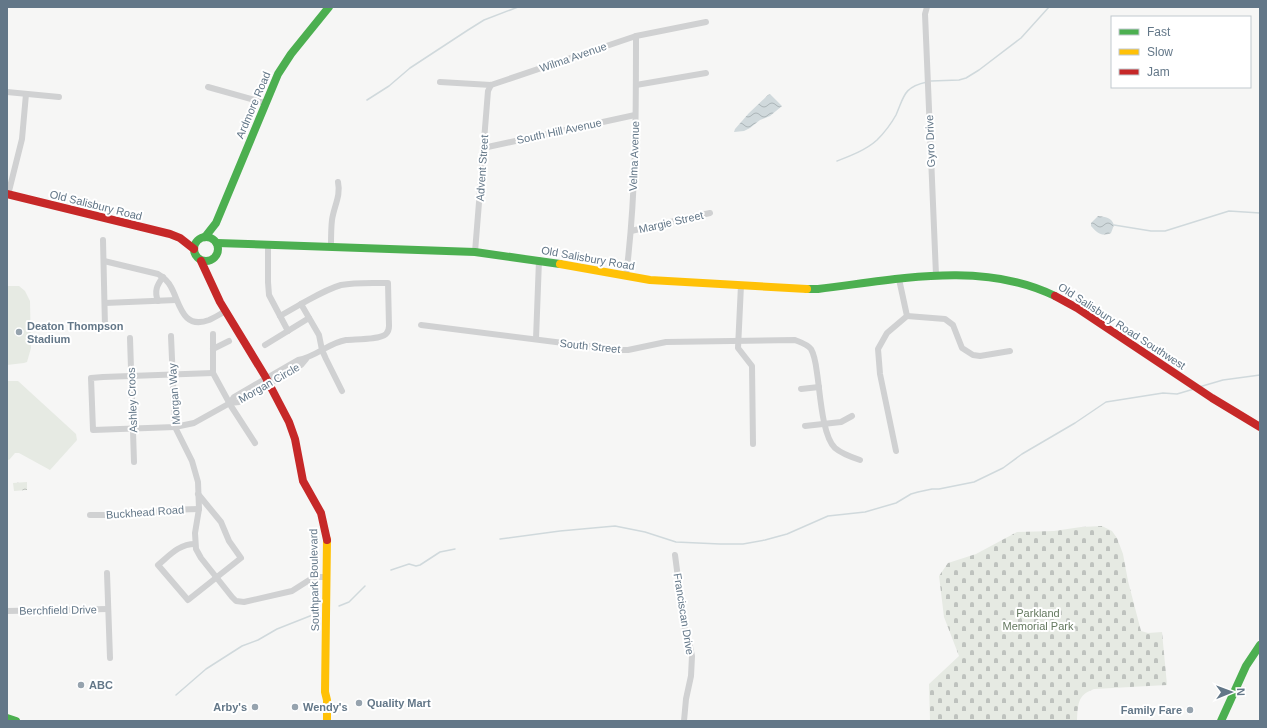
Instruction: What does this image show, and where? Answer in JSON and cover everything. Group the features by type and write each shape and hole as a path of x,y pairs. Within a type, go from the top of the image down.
{"main road":[{"name":"Ardmore Road","path":"202,238 216,223 278,74 291,54 329,7"},
{"name":"Old Salisbury Road","path":"7,194 170,234 180,238 194,248 196,256 201,261"},
{"name":"Ardmore Road","path":"216,223 216,245"},
{"name":"Old Salisbury Road","path":"180,238 202,238 216,245 236,243 475,252 539,260 650,280 792,289 818,289 936,275"},
{"path":"194,248 197,241 202,238"},
{"path":"201,261 208,262 217,255 216,245"},
{"path":"210,278 212,260"},
{"name":"Southpark Boulevard","path":"201,261 226,311 268,381 289,422 295,439 298,465 303,481 321,513 324,522 327,540 325,692 327,700 327,721"},
{"name":"Old Salisbury Road Southwest","path":"936,275 982,277 1017,282 1035,287 1054,295 1077,308 1212,398 1260,427"},
{"path":"1221,721 1246,666 1260,645"},
{"name":"Southpark Boulevard","path":"321,721 322,699 325,692"},
{"path":"7,718 16,721"}],"street":[{"name":"Gyro Drive","path":"927,7 925,14 936,275"},
{"name":"Wilma Avenue","path":"440,82 491,85 636,36 706,22"},
{"name":"Velma Avenue","path":"626,276 631,231 636,115 636,36"},
{"path":"636,85 706,73"},
{"name":"Advent Street","path":"475,252 488,91 491,85"},
{"path":"208,87 265,103"},
{"path":"7,92 59,97"},
{"path":"7,194 22,139 26,94"},
{"name":"South Hill Avenue","path":"483,148 636,115"},
{"path":"331,246 332,222 338,203 338,182"},
{"name":"Margie Street","path":"631,231 710,213"},
{"path":"103,240 105,327"},
{"path":"268,244 269,295 288,331"},
{"path":"536,340 539,260"},
{"path":"104,261 158,274 163,277 172,287 176,300 187,318 198,322 210,320 226,311"},
{"path":"158,300 156,296 156,289 163,277"},
{"path":"899,279 907,316"},
{"name":"Morgan Circle","path":"213,373 91,378 93,430 175,427 194,423 230,403 234,397 247,393 268,381 298,360 306,359 331,344 342,341 378,338 386,334 390,326 388,283 340,285 301,304"},
{"path":"741,285 738,348 752,366 753,444"},
{"path":"105,303 176,300"},
{"path":"280,316 301,304 319,335 322,350 342,391"},
{"path":"896,451 879,370 878,348 887,333 907,316 946,319 953,325 962,348 973,355 980,356 1010,351"},
{"path":"265,345 310,318"},
{"name":"South Street","path":"421,325 623,350 666,342 794,340 806,344 811,349 815,360 819,387"},
{"path":"213,334 213,373 255,443"},
{"name":"Morgan Way","path":"171,336 175,427 196,471 200,509 195,533 195,544"},
{"name":"Ashley Croos","path":"130,338 134,462"},
{"path":"213,349 229,341"},
{"path":"801,389 819,387 828,436 835,448 845,455 860,460"},
{"path":"805,426 841,422 852,416"},
{"path":"198,494 221,522 229,541 241,558 216,578 188,600 158,565 180,546 186,544 195,544 198,554 216,578 236,601 244,602 292,591 314,577 327,577"},
{"name":"Buckhead Road","path":"90,515 138,515 165,510 200,509"},
{"name":"Franciscan Drive","path":"675,555 685,631 692,656 691,676 686,699 684,721"},
{"path":"107,573 110,658"},
{"name":"Berchfield Drive","path":"7,611 108,609"}],"green space":[{"name":"Deaton Thompson Stadium","path":"7,286 19,286 25,291 30,301 31,348 27,362 7,365"},
{"path":"7,381 18,381 76,434 77,440 50,470 19,453 15,453 9,460 7,459"},
{"path":"27,482 27,490 14,491 13,483"},
{"name":"Parkland Memorial Park","path":"1102,526 1112,531 1117,538 1123,554 1128,581 1141,631 1148,633 1162,632 1167,685 1094,689 1088,691 1081,698 1078,705 1077,721 930,721 929,684 959,656 944,617 939,576 948,563 976,554 1017,532 1054,531"}],"water":[{"path":"770,94 782,106 770,116 760,120 750,128 744,131 734,132 749,113"},
{"path":"1098,216 1106,217 1111,220 1114,225 1111,233 1105,235 1100,234 1091,226 1091,223"}],"waterway":[{"path":"367,100 389,86 410,68 484,20 518,7"},
{"path":"931,81 959,80 966,78 979,70 1021,38 1049,7"},
{"path":"837,161 873,144 894,118 903,98 909,90 919,84 927,82"},
{"path":"1114,225 1151,231 1165,231 1229,211 1260,213"},
{"path":"1199,387 1223,380 1260,375"},
{"path":"500,539 560,531 615,526 645,532 676,542 743,544 765,540 787,534 828,516 865,512 896,503 911,494 918,492 974,482 1003,468 1022,454 1075,423 1106,402 1163,393 1177,394 1194,389"},
{"path":"391,570 409,564 416,566 420,565 440,552 455,549"},
{"path":"339,606 349,602 365,586"},
{"path":"176,695 206,669 242,646 258,640 277,629 315,614"}],"traffic: fast":[{"path":"205,237 216,223 278,74 291,54 329,7"},
{"path":"206,237 215,240 218,249 215,258 206,261 197,258 194,249 197,240 206,237"},
{"path":"217,243 475,252 560,264"},
{"path":"807,289 908,278 968,276 998,278 1027,285 1055,296"},
{"path":"1221,721 1246,666 1260,645"},
{"path":"7,718 16,721"}],"traffic: slow":[{"path":"560,264 650,280 807,289"},
{"path":"327,540 325,692 327,700 327,721"}],"traffic: jam":[{"path":"7,194 170,234 180,238 194,249"},
{"path":"201,261 220,302 265,376 289,422 295,439 303,481 321,513 327,540"},
{"path":"1055,296 1077,308 1212,398 1260,427"}],"place":[{"name":"Deaton Thompson Stadium","path":"19,332"},
{"name":"ABC","path":"81,685"},
{"name":"Quality Mart","path":"359,703"},
{"name":"Arby's","path":"255,707"},
{"name":"Wendy's","path":"295,707"},
{"name":"Family Fare","path":"1190,710"}]}
